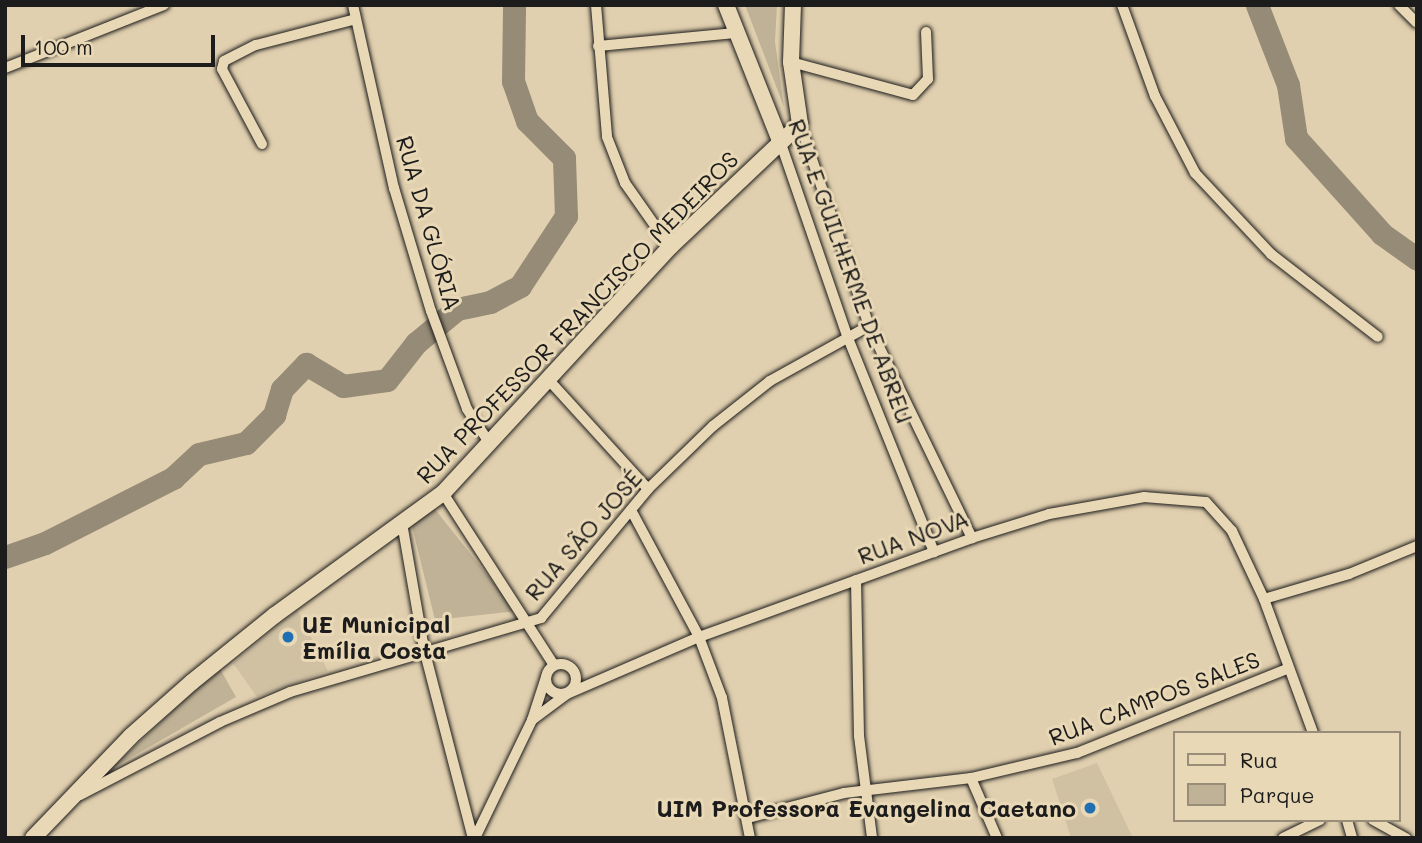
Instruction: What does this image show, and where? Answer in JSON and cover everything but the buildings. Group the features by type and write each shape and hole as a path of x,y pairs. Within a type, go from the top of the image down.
{"street":[{"path":"5,68 164,5"},
{"name":"RUA DA GLÓRIA","path":"353,5 394,188 432,311 467,409 490,444"},
{"path":"596,5 605,125 614,158 640,207 670,247"},
{"name":"RUA E GUILHERME DE ABREU","path":"726,5 780,141 848,338 934,552"},
{"name":"RUA E GUILHERME DE ABREU","path":"793,5 791,62 800,124 869,326 972,538"},
{"path":"1122,5 1155,96 1195,173 1271,254 1378,337"},
{"path":"1399,5 1417,23"},
{"path":"262,144 222,69 224,61 256,45 356,19"},
{"path":"791,62 913,95 928,79 926,32"},
{"path":"598,46 735,33"},
{"name":"RUA PROFESSOR FRANCISCO MEDEIROS","path":"33,838 63,805 192,682 443,492 670,247 800,124"},
{"name":"RUA SÃO JOSÉ","path":"63,805 257,705 424,649 530,624 555,604 648,489 743,401 794,366 869,326"},
{"path":"547,378 648,489"},
{"path":"443,492 554,665 572,669 593,682"},
{"name":"RUA NOVA","path":"474,838 510,758 532,720 567,694 699,637 972,538 1092,505 1164,496 1194,499 1219,513 1232,531 1264,598 1287,669 1312,731"},
{"path":"631,510 699,637 722,698 750,838"},
{"path":"402,523 424,649 474,838"},
{"path":"1264,598 1349,574 1415,550"},
{"path":"856,580 855,653 864,789 872,838"},
{"path":"532,720 546,677 554,665"},
{"path":"546,677 552,690 567,694 576,683 572,669"},
{"name":"RUA CAMPOS SALES","path":"748,818 864,789 971,778 1097,746 1287,669"},
{"path":"971,778 997,838"},
{"path":"1283,838 1316,822"},
{"path":"1377,822 1405,838"}],"shaded area":[{"name":"UE Municipal Emília Costa","path":"297,610 328,671 257,697 233,663"},
{"name":"UIM Professora Evangelina Caetano","path":"1097,763 1133,838 1071,838 1052,779"}],"green space":[{"path":"745,5 777,5 775,42 784,107"},
{"path":"434,508 516,611 435,620 411,522"},
{"path":"219,667 236,697 111,769"}],"waterway":[{"path":"5,557 45,543 173,478 199,454 246,443 274,415 282,389 306,364 343,386 387,380 416,343 457,309 490,302 520,286 566,216 564,158 527,121 513,81 514,5"},
{"path":"1257,5 1288,85 1296,138 1382,234 1417,259"}],"place":[{"name":"UE Municipal Emília Costa","path":"288,637"},
{"name":"UIM Professora Evangelina Caetano","path":"1090,808"}]}
